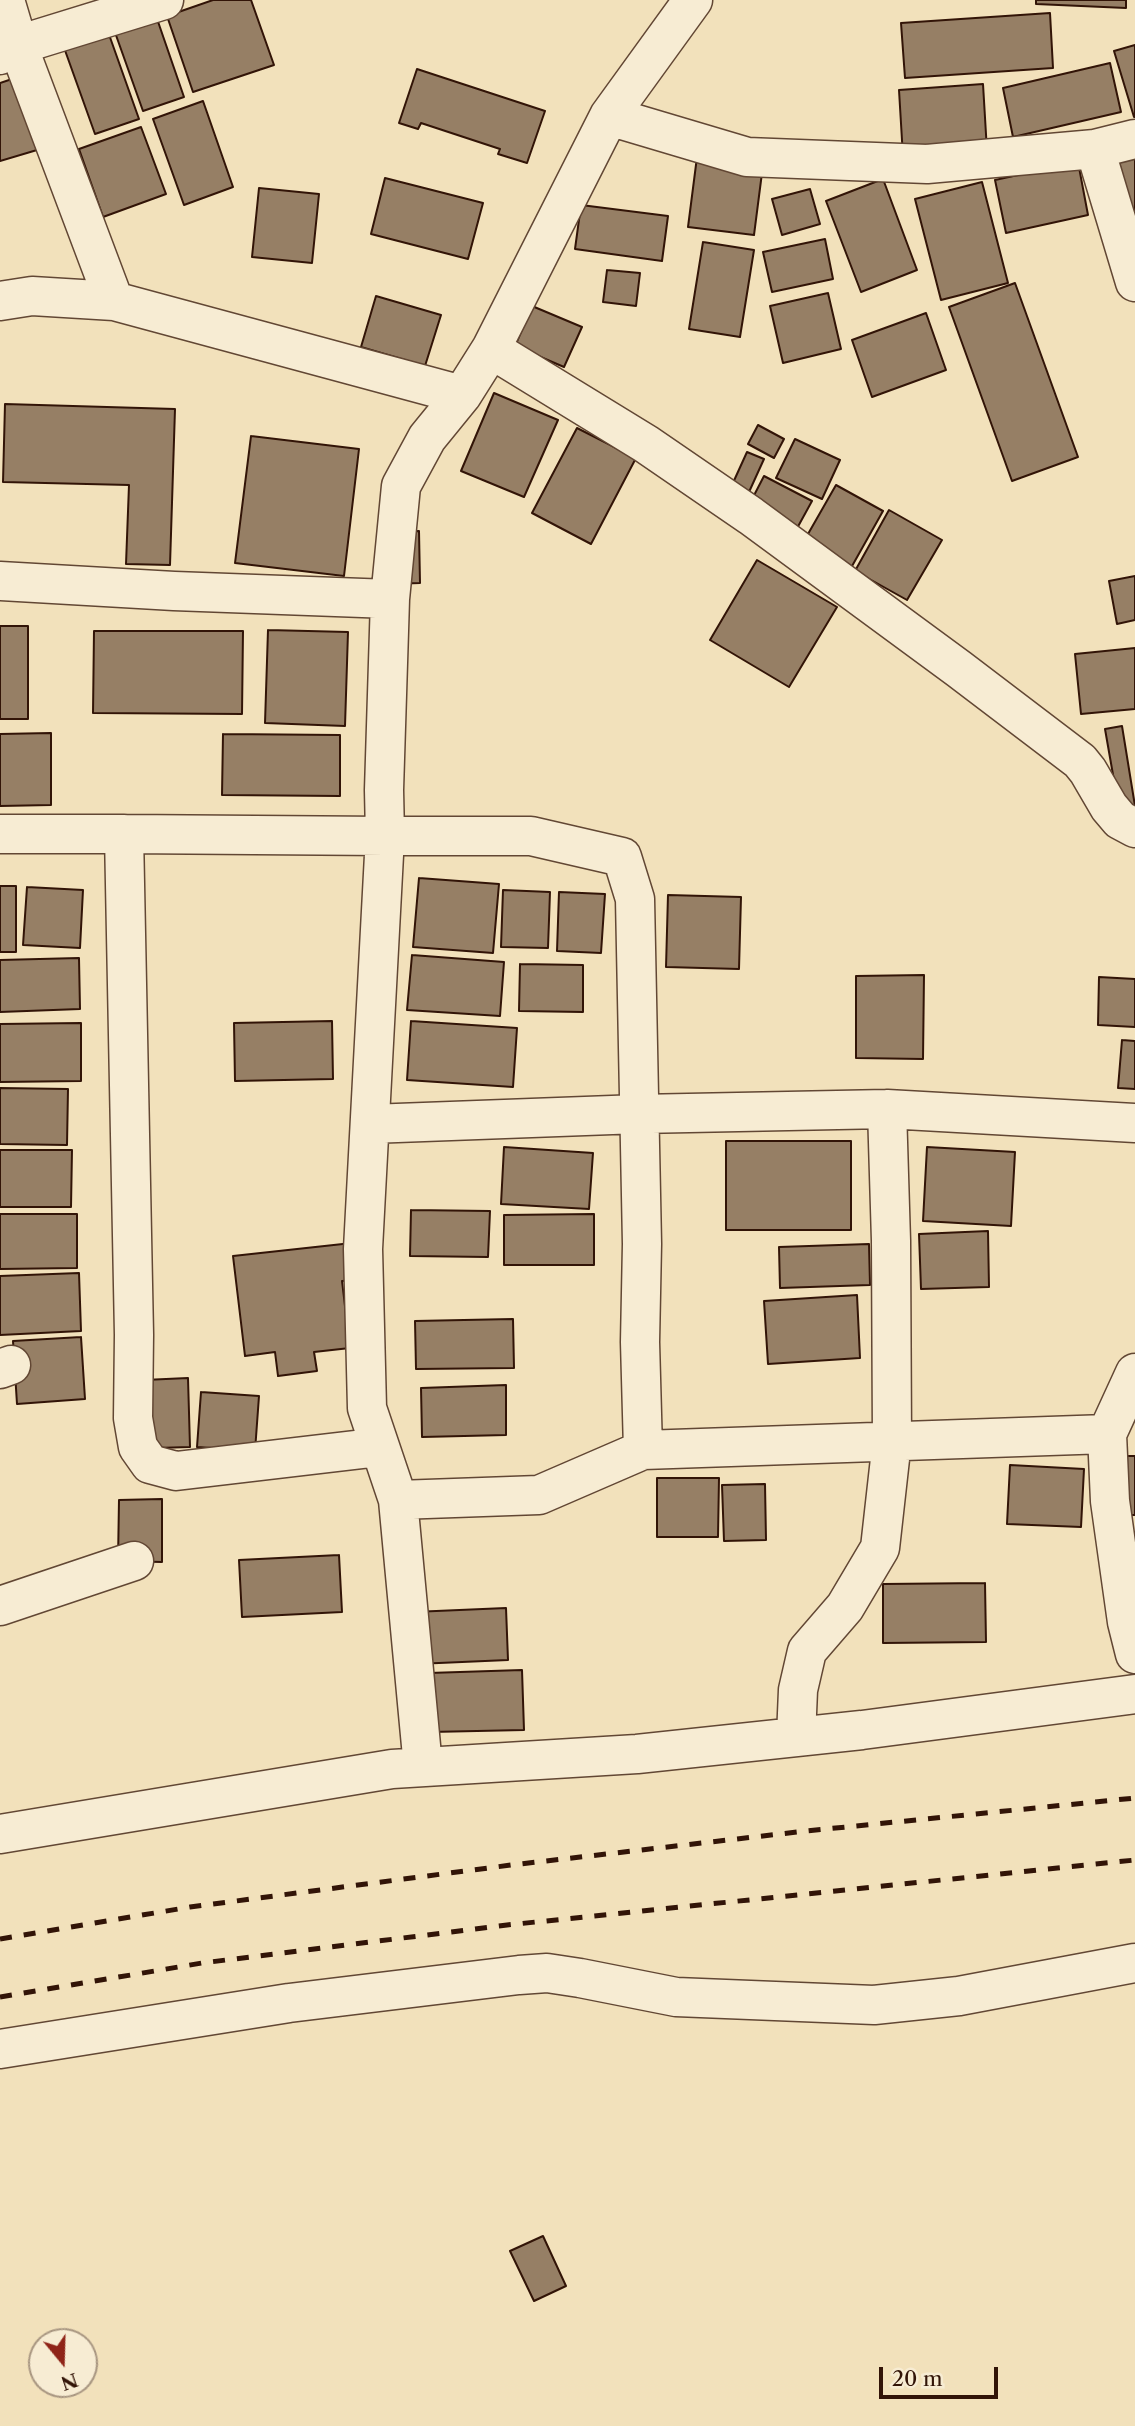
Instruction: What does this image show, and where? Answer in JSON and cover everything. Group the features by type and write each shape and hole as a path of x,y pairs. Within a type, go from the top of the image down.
{"street":[{"path":"5,0 9,50 114,301"},
{"path":"9,50 164,0"},
{"path":"424,1767 398,1500 367,1408 363,1249 385,836 390,599 401,486 426,438 462,395 491,349 609,116 693,0"},
{"path":"609,116 747,157 927,164 1095,149 1135,139"},
{"path":"1095,149 1135,282"},
{"path":"0,301 32,296 114,301 462,395"},
{"path":"491,349 646,444 720,494 959,669 1080,761 1120,820 1135,828"},
{"path":"0,582 390,599"},
{"path":"0,834 531,836 622,857 635,899 643,1450"},
{"path":"124,834 133,1418 138,1447 150,1464 176,1471 380,1447"},
{"path":"370,1124 639,1114 887,1109 1135,1123"},
{"path":"796,1737 798,1690 807,1651 845,1607 880,1548 892,1441 887,1109"},
{"path":"1135,1373 1107,1434 1110,1501 1127,1622 1135,1654"},
{"path":"398,1500 539,1495 643,1450 1107,1434"},
{"path":"0,1606 134,1561"},
{"path":"0,1834 392,1769 636,1754 796,1737 1135,1694"},
{"path":"0,2049 289,2003 519,1975 547,1973 676,1997 874,2004 958,1996 1135,1963"}],"building":[{"path":"213,0 251,0 274,65 193,92 167,16"},
{"path":"1036,0 1126,0 1126,8 1036,4"},
{"path":"154,10 184,97 143,111 112,24"},
{"path":"1050,13 1053,68 905,78 901,23"},
{"path":"106,26 139,119 95,134 62,42"},
{"path":"1135,45 1135,117 1134,117 1114,51"},
{"path":"1110,63 1121,112 1013,137 1003,88"},
{"path":"417,69 545,111 527,163 498,154 500,149 421,123 418,129 399,123"},
{"path":"15,78 37,150 0,161 0,83"},
{"path":"983,84 987,151 903,157 899,90"},
{"path":"203,101 233,187 184,205 153,119"},
{"path":"141,127 166,194 103,217 79,149"},
{"path":"1135,152 1135,221 1117,155"},
{"path":"697,157 763,165 754,235 688,227"},
{"path":"1078,162 1088,215 1006,233 995,180"},
{"path":"385,178 483,203 468,259 371,234"},
{"path":"883,179 917,270 861,292 826,201"},
{"path":"982,182 1008,283 941,300 915,199"},
{"path":"259,188 319,194 312,263 252,257"},
{"path":"810,189 820,224 782,235 772,199"},
{"path":"581,205 668,216 662,261 575,249"},
{"path":"825,239 833,279 772,292 763,252"},
{"path":"703,242 754,250 740,337 689,329"},
{"path":"607,270 640,273 636,306 603,302"},
{"path":"1015,283 1078,457 1012,481 949,307"},
{"path":"828,293 841,349 783,363 770,306"},
{"path":"376,296 441,315 425,366 361,347"},
{"path":"532,306 582,327 564,367 515,346"},
{"path":"926,313 946,370 872,397 852,340"},
{"path":"494,393 558,420 524,497 461,471"},
{"path":"5,404 175,409 170,565 126,564 129,485 3,482"},
{"path":"758,425 784,439 774,458 748,444"},
{"path":"577,428 636,458 591,544 532,513"},
{"path":"251,436 359,449 344,576 235,563"},
{"path":"795,439 840,460 822,499 776,478"},
{"path":"747,452 764,459 744,503 727,496"},
{"path":"764,476 812,501 795,532 748,507"},
{"path":"836,485 883,511 847,575 800,548"},
{"path":"889,510 942,540 907,600 855,571"},
{"path":"419,531 420,583 391,584 389,532"},
{"path":"757,560 837,607 789,687 710,640"},
{"path":"1135,576 1135,620 1117,624 1109,581"},
{"path":"0,626 28,626 28,719 0,719"},
{"path":"268,630 348,632 345,726 265,723"},
{"path":"94,631 243,631 242,714 93,713"},
{"path":"1135,648 1135,709 1081,714 1075,654"},
{"path":"1122,726 1135,806 1119,809 1105,729"},
{"path":"51,733 51,805 0,806 0,734"},
{"path":"223,734 340,735 340,796 222,795"},
{"path":"419,878 499,884 493,953 413,947"},
{"path":"0,886 16,886 16,952 0,952"},
{"path":"27,887 83,890 80,948 23,945"},
{"path":"503,890 550,892 548,948 501,947"},
{"path":"559,892 605,894 601,953 557,951"},
{"path":"668,895 741,897 739,969 666,967"},
{"path":"412,955 504,962 500,1016 407,1010"},
{"path":"79,958 80,1009 0,1012 0,960"},
{"path":"520,964 583,965 583,1012 519,1011"},
{"path":"924,975 923,1059 856,1058 856,976"},
{"path":"1099,977 1135,979 1135,1027 1098,1025"},
{"path":"332,1021 333,1079 235,1081 234,1023"},
{"path":"411,1021 517,1028 513,1087 407,1080"},
{"path":"81,1023 81,1081 0,1082 0,1024"},
{"path":"1122,1040 1135,1041 1135,1089 1118,1088"},
{"path":"0,1088 68,1089 67,1145 0,1144"},
{"path":"726,1141 851,1141 851,1230 726,1230"},
{"path":"504,1147 593,1153 589,1209 501,1204"},
{"path":"927,1147 1015,1152 1011,1226 923,1221"},
{"path":"0,1150 72,1150 71,1207 0,1207"},
{"path":"411,1210 490,1211 488,1257 410,1256"},
{"path":"0,1214 77,1214 77,1268 0,1269"},
{"path":"594,1214 594,1265 504,1265 504,1215"},
{"path":"988,1231 989,1287 921,1289 919,1234"},
{"path":"352,1243 356,1280 342,1281 350,1348 314,1352 317,1371 278,1376 275,1352 245,1356 233,1256"},
{"path":"869,1244 870,1285 780,1288 779,1247"},
{"path":"79,1273 81,1331 0,1335 0,1276"},
{"path":"857,1295 860,1358 768,1364 764,1301"},
{"path":"513,1319 514,1368 416,1369 415,1321"},
{"path":"81,1337 85,1399 17,1404 13,1341"},
{"path":"188,1378 190,1447 123,1449 122,1381"},
{"path":"506,1385 506,1435 422,1437 421,1388"},
{"path":"201,1392 259,1396 255,1451 197,1447"},
{"path":"1100,1456 1135,1456 1135,1515 1100,1515"},
{"path":"1010,1465 1084,1469 1081,1527 1007,1524"},
{"path":"657,1478 719,1478 718,1537 657,1537"},
{"path":"765,1484 766,1540 724,1541 722,1485"},
{"path":"162,1499 162,1562 118,1561 119,1500"},
{"path":"339,1555 342,1612 242,1617 239,1560"},
{"path":"985,1583 986,1642 883,1643 883,1584"},
{"path":"506,1608 508,1660 416,1664 413,1612"},
{"path":"522,1670 524,1730 430,1732 429,1673"},
{"path":"543,2236 566,2286 534,2301 510,2251"}],"railway":[{"path":"0,1939 190,1907 511,1865 806,1831 1135,1798"},
{"path":"0,1997 202,1963 507,1925 1135,1860"}]}
